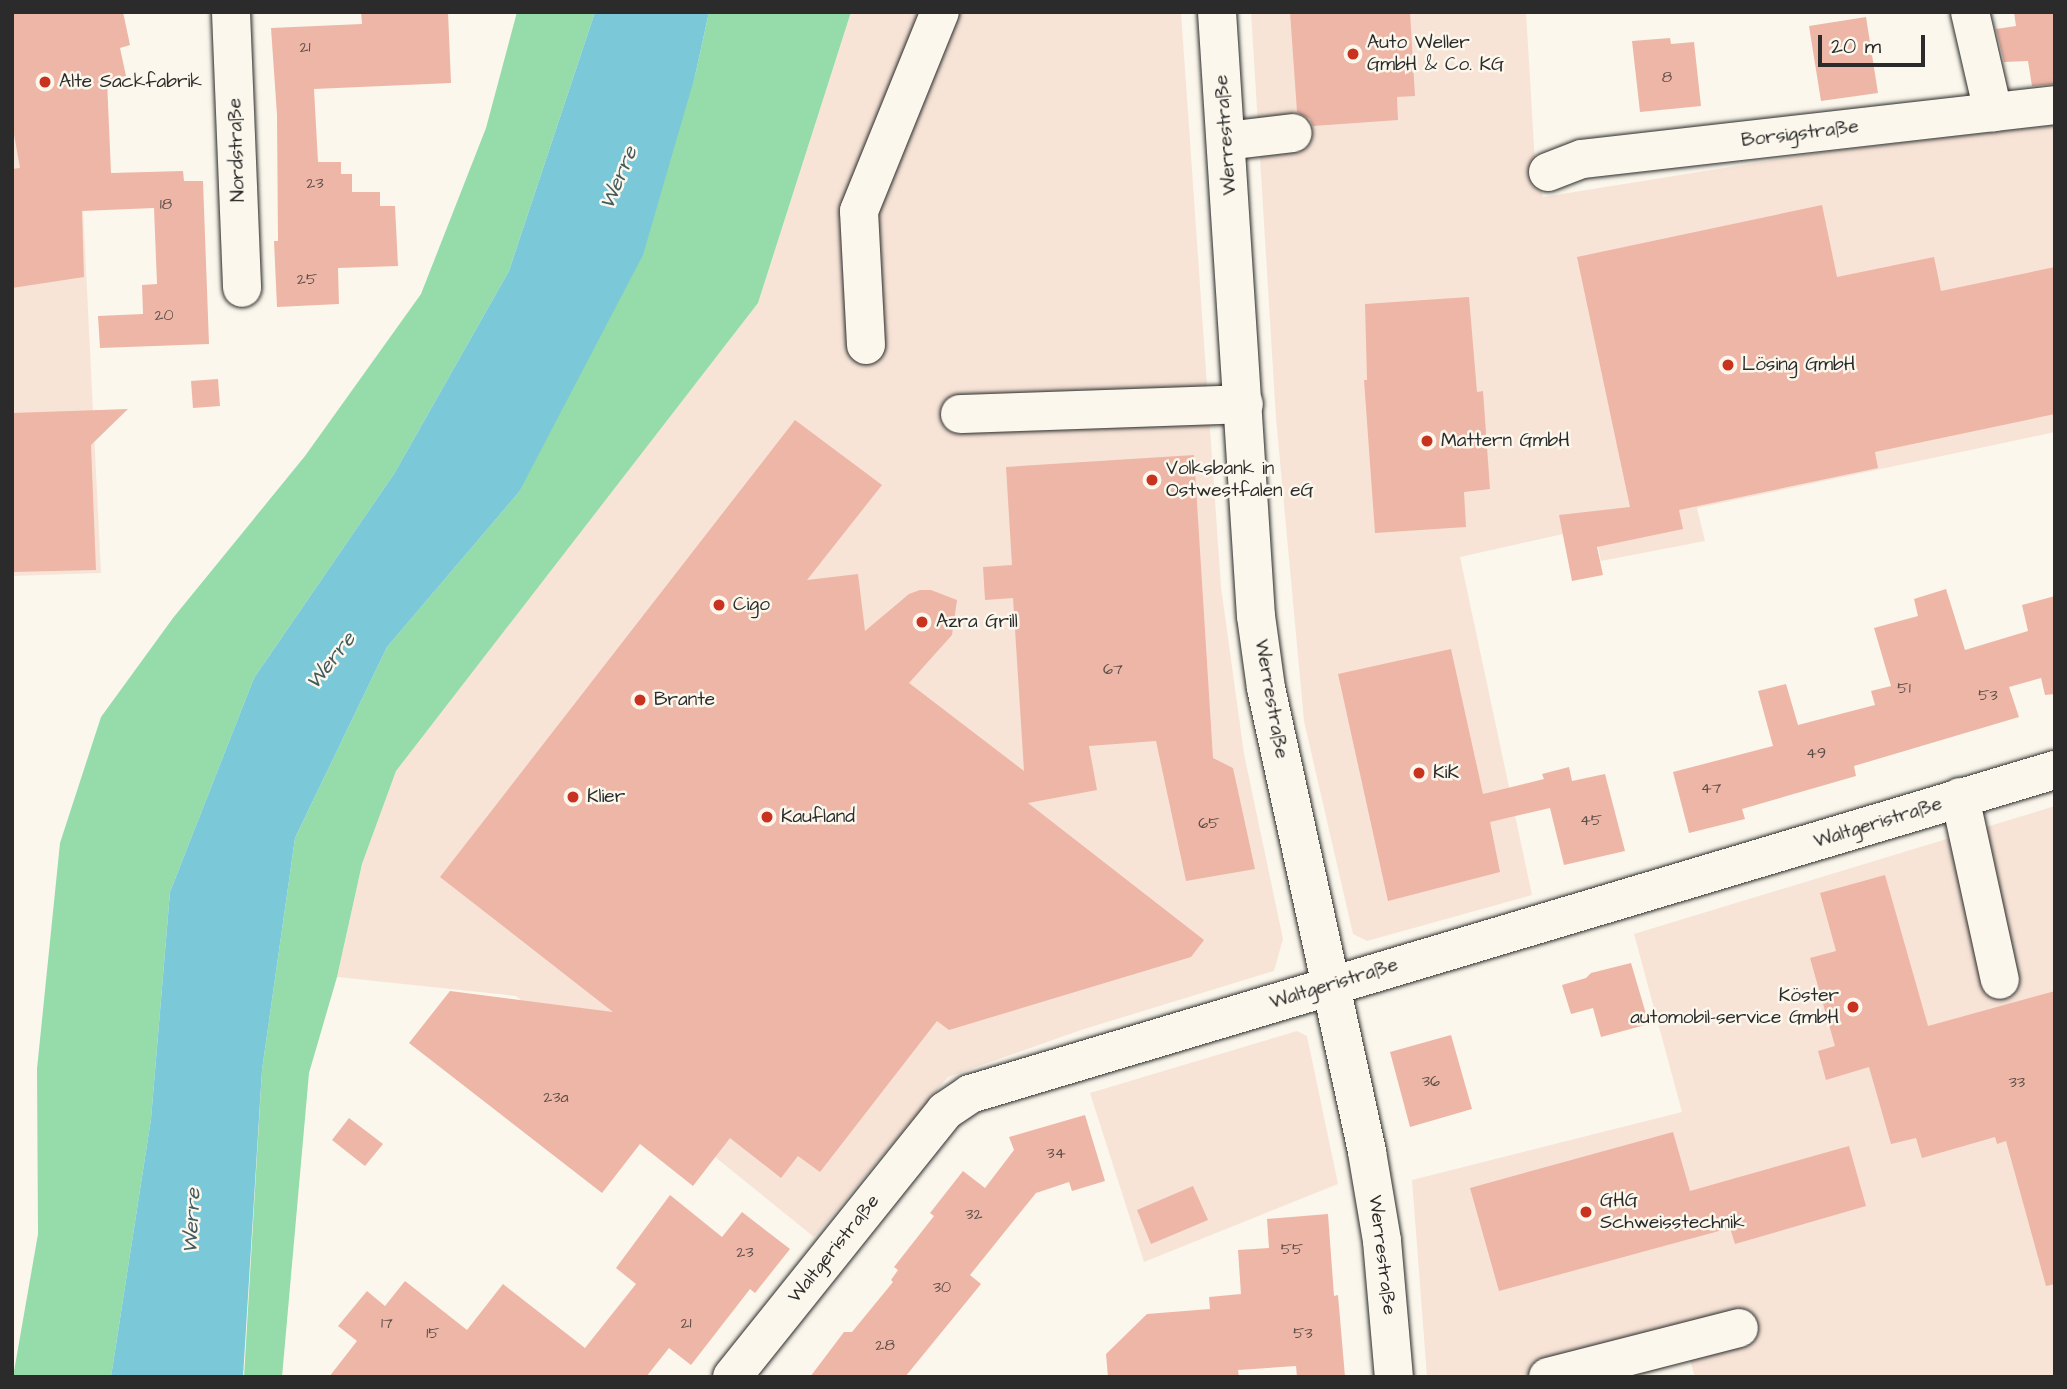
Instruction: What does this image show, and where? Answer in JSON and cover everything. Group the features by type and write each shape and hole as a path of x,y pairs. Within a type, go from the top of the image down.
{"street":[{"name":"Nordstraße","path":"232,12 242,288"},
{"path":"866,345 859,211 940,12"},
{"name":"Werrestraße","path":"1217,12 1256,616 1266,688 1369,1164 1382,1241 1394,1377"},
{"path":"1970,12 1993,112"},
{"name":"Borsigstraße","path":"1548,173 1582,159 2055,105"},
{"path":"1226,141 1293,133"},
{"path":"960,414 1244,404"},
{"name":"Waltgeristraße","path":"732,1377 945,1111 970,1094 2055,770"},
{"path":"1960,797 2000,980"},
{"path":"1548,1377 1739,1328"}],"shaded area":[{"path":"12,12 80,148 101,573 12,576"},
{"path":"851,12 1181,12 1221,587 1244,754 1283,939 1274,971 1081,1030 948,1077 814,1237 516,996 337,977 362,864 396,771 758,303"},
{"path":"1251,12 1526,12 1535,163 1543,197 1823,152 2055,125 2055,432 1697,508 1705,541 1601,561 1594,527 1460,557 1532,895 1367,941 1353,934 1304,721 1276,418"},
{"path":"2055,806 2055,1377 1695,1377 1690,1360 1636,1377 1427,1377 1412,1180 1682,1112 1634,934"},
{"path":"1297,1031 1307,1036 1338,1184 1144,1262 1090,1093"}],"green space":[{"path":"517,12 595,12 509,271 394,474 254,678 170,892 151,1119 111,1377 13,1377 38,1234 37,1069 60,843 101,717 173,618 305,456 421,294 486,128"},
{"path":"709,12 851,12 758,303 396,771 362,864 337,977 309,1073 282,1377 244,1377 262,1070 295,838 387,647 519,492 695,76"}],"water":[{"name":"Werre","path":"595,12 709,12 695,76 643,255 519,492 387,647 295,838 262,1070 243,1377 111,1377 151,1119 170,892 254,678 394,474 509,271"}],"building":[{"path":"12,12 123,12 130,45 120,48 126,76 107,80 111,173 183,171 184,181 203,181 209,344 100,348 98,316 143,314 142,285 157,284 154,208 82,211 84,277 12,288 12,169 20,168 12,123"},
{"path":"361,12 448,12 451,83 314,89 318,162 341,162 341,174 352,174 352,192 380,192 380,206 395,206 398,266 338,268 339,304 277,307 274,241 278,241 277,115 271,28 362,24"},
{"name":"Auto Weller GmbH & Co. KG","path":"1290,12 1410,12 1415,96 1397,97 1398,120 1313,126 1310,119 1297,112"},
{"path":"2014,12 2055,12 2055,84 2032,86 2028,61 2004,62 1996,29 2016,26"},
{"path":"1866,17 1878,93 1821,101 1809,26"},
{"path":"1670,38 1671,44 1694,42 1701,106 1640,112 1632,41"},
{"name":"Lösing GmbH","path":"1822,205 1837,277 1934,257 1941,291 2055,267 2055,414 1875,452 1878,468 1679,510 1683,529 1597,547 1603,575 1572,581 1559,515 1630,507 1577,257"},
{"name":"Mattern GmbH","path":"1469,297 1477,392 1483,391 1490,489 1464,492 1466,527 1375,533 1364,380 1367,380 1365,304"},
{"path":"218,379 220,406 193,408 191,381"},
{"path":"128,409 91,445 96,570 12,572 12,413"},
{"name":"Kaufland","path":"795,420 882,485 807,580 858,574 865,631 909,594 920,590 931,590 957,600 952,635 909,683 1024,771 1013,598 985,600 983,567 1012,565 1006,467 1194,455 1213,758 1233,768 1255,869 1186,881 1156,741 1089,746 1097,790 1028,803 1204,940 1191,957 949,1030 937,1021 820,1172 798,1156 781,1178 730,1138 693,1186 640,1144 602,1193 409,1043 450,991 613,1012 440,877"},
{"path":"1946,589 1965,650 2028,631 2022,605 2055,596 2055,694 2045,695 2041,678 2009,687 2019,717 1854,766 1856,776 1742,809 1745,819 1689,833 1673,772 1773,746 1758,691 1786,684 1798,725 1875,705 1871,691 1891,686 1874,628 1918,616 1914,599"},
{"name":"KiK","path":"1451,649 1483,794 1544,779 1542,774 1569,767 1572,781 1605,774 1625,851 1564,865 1550,808 1490,822 1500,872 1388,901 1338,674"},
{"path":"1885,875 1928,1026 2055,991 2055,1284 2046,1286 2006,1141 1997,1144 1995,1137 1922,1158 1916,1138 1891,1144 1869,1067 1826,1080 1818,1051 1835,1046 1810,958 1836,951 1820,893"},
{"path":"1631,963 1649,1024 1601,1037 1593,1008 1571,1014 1562,985 1586,978 1591,973"},
{"path":"1451,1035 1472,1109 1410,1127 1390,1052"},
{"path":"1085,1115 1105,1181 1072,1191 1069,1182 1036,1193 970,1275 981,1284 905,1377 810,1377 844,1332 852,1332 893,1282 891,1280 898,1270 894,1267 934,1216 930,1213 963,1171 985,1188 1014,1150 1009,1137"},
{"path":"349,1118 383,1144 365,1166 332,1140"},
{"name":"GHG Schweisstechnik","path":"1673,1132 1690,1191 1849,1146 1866,1206 1735,1244 1730,1228 1499,1291 1470,1188"},
{"path":"1193,1186 1208,1220 1151,1244 1137,1210"},
{"path":"670,1195 722,1237 742,1212 790,1249 755,1293 750,1289 691,1365 669,1348 646,1377 329,1377 357,1341 338,1326 367,1291 385,1306 405,1281 467,1330 503,1284 585,1348 636,1284 616,1268"},
{"path":"1328,1214 1334,1296 1338,1295 1345,1377 1297,1377 1296,1366 1238,1370 1239,1377 1108,1377 1106,1354 1147,1314 1210,1309 1209,1297 1241,1294 1238,1250 1269,1248 1267,1219"}],"place":[{"name":"Auto Weller GmbH & Co. KG","path":"1353,54"},
{"name":"Alte Sackfabrik","path":"45,82"},
{"name":"Lösing GmbH","path":"1728,365"},
{"name":"Mattern GmbH","path":"1427,441"},
{"name":"Volksbank in Ostwestfalen eG","path":"1152,480"},
{"name":"Cigo","path":"719,605"},
{"name":"Azra Grill","path":"922,622"},
{"name":"Brante","path":"640,700"},
{"name":"KiK","path":"1419,773"},
{"name":"Klier","path":"573,797"},
{"name":"Kaufland","path":"767,817"},
{"name":"Köster automobil-service GmbH","path":"1853,1007"},
{"name":"GHG Schweisstechnik","path":"1586,1212"}]}
